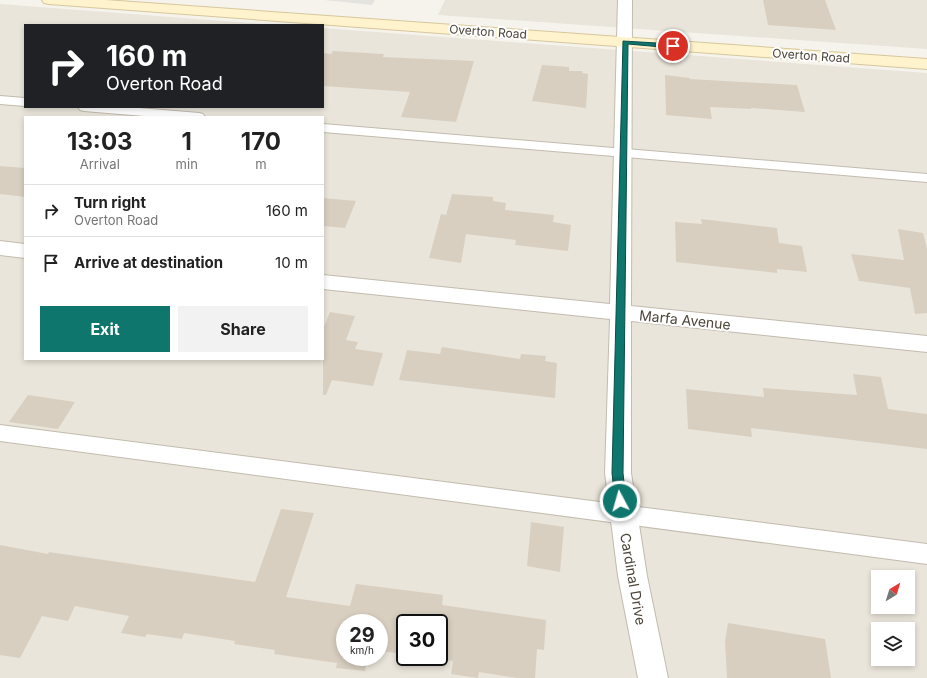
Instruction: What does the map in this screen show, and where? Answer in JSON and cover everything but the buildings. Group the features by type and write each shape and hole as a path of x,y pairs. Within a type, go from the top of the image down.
{"street":[{"name":"Overton Road","path":"49,0 927,64"},
{"name":"Cardinal Drive","path":"626,0 618,473 622,514 639,615 653,678"},
{"path":"0,248 24,251"},
{"name":"Marfa Avenue","path":"324,282 620,314 927,344"}],"lane":[{"path":"0,100 24,102"},
{"path":"96,108 188,116"},
{"path":"324,128 927,178"},
{"path":"0,433 927,554"}],"shaded area":[{"path":"324,0 375,0 372,5"},
{"path":"445,0 927,0 927,49 438,15"},
{"path":"0,4 263,24 24,24 24,108 324,108 324,28 927,73 927,678 0,678"}],"route":[{"path":"620,501 618,473 625,42 673,46"}]}
